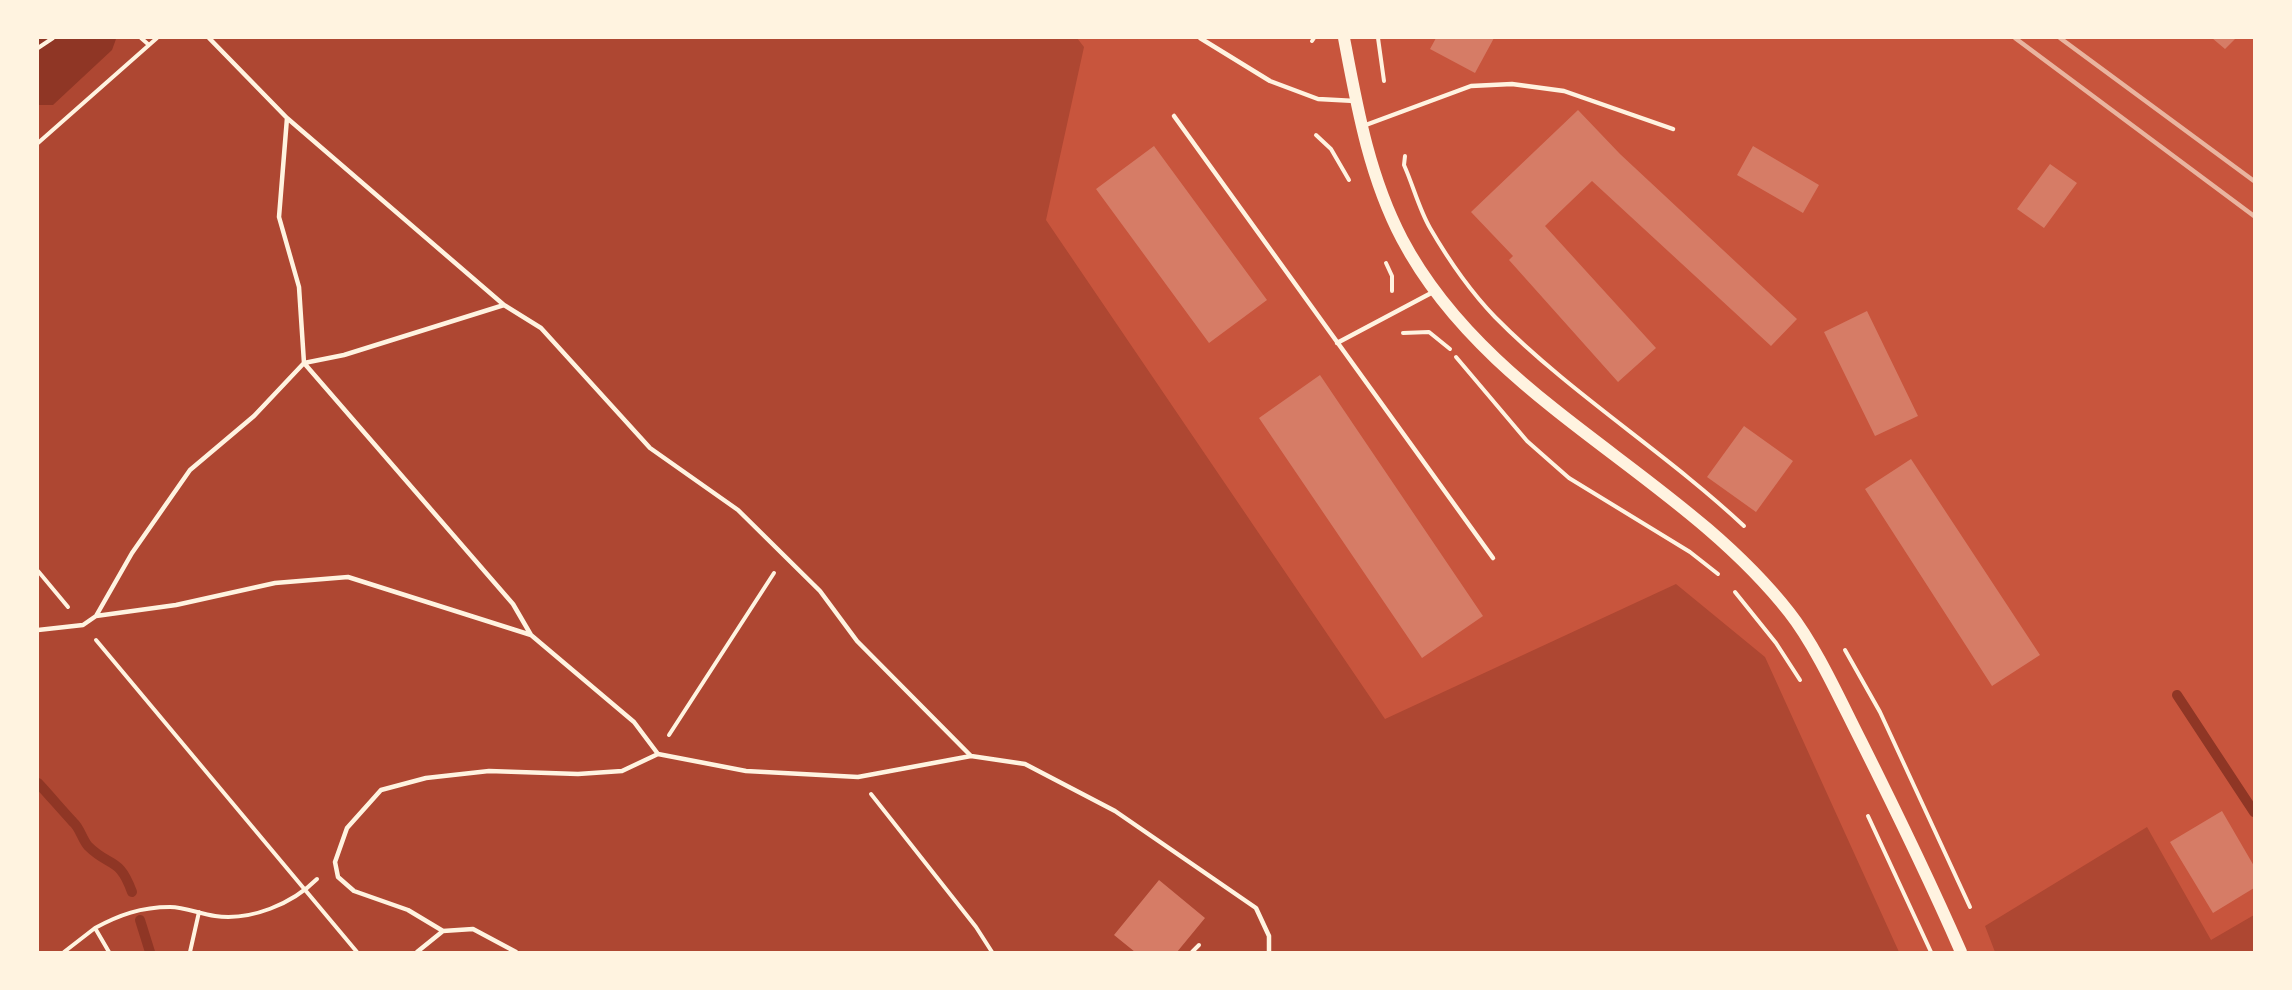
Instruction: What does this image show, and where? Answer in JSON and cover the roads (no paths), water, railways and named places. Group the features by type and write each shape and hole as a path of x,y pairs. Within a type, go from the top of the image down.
{"main road":[{"path":"1344,38 1360,127 1381,192 1403,240 1435,291 1472,334 1524,382 1679,503 1744,561 1791,614 1842,704 1924,869 1961,952"}],"lane":[{"path":"209,38 287,118 504,305 541,328 650,448 738,510 820,591 857,641 971,756"},
{"path":"1200,38 1270,81 1318,99 1356,101"},
{"path":"1360,127 1471,87 1512,84 1564,91 1673,129"},
{"path":"1174,116 1493,558"},
{"path":"287,118 279,217 299,287 304,363 513,604 531,635 634,722 657,754"},
{"path":"1337,343 1435,291"},
{"path":"38,630 83,625 96,616 132,553 190,470 254,416 304,363 344,355 504,305"},
{"path":"96,616 176,605 275,583 348,577 531,635"},
{"path":"516,952 473,929 443,931 408,910 354,891 338,877 335,862 347,828 381,790 426,778 489,771 578,774 622,771 657,754 746,771 858,777 971,756 1025,764 1115,811 1256,908 1269,936 1269,952"},
{"path":"417,952 443,931"}],"waterway":[{"path":"2177,695 2254,812"},
{"path":"38,783 75,824 88,846 118,867 132,892"},
{"path":"140,920 150,952"}],"railway":[{"path":"2015,38 2254,216"},
{"path":"2060,38 2254,181"}]}
